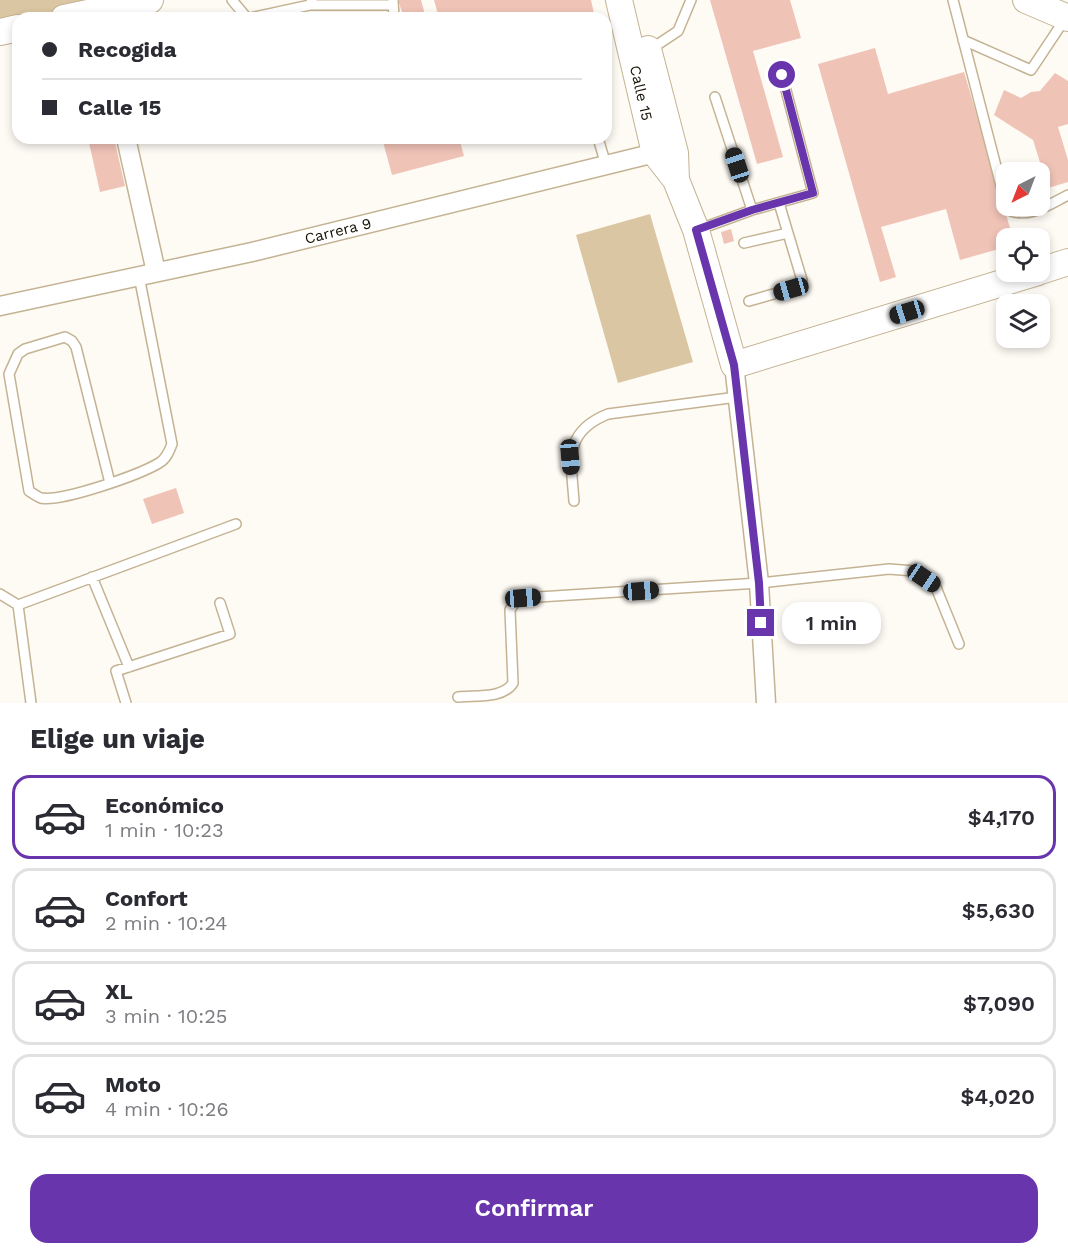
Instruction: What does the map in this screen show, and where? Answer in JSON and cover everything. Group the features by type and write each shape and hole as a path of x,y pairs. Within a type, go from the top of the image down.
{"main road":[{"path":"105,12 150,0"},
{"name":"Calle 15","path":"619,0 665,153 696,230 734,365"},
{"name":"Calle 15","path":"636,0 649,50 665,153"},
{"path":"1026,0 1067,18"},
{"path":"1050,268 1068,262"},
{"path":"734,365 1003,282"}],"street":[{"path":"127,144 148,274"},
{"name":"Carrera 9","path":"0,306 252,252 606,165 665,153"},
{"name":"Calle 15","path":"734,365 759,583 766,703"}],"lane":[{"path":"232,0 243,12"},
{"path":"649,50 678,31 691,0"},
{"path":"953,0 996,164"},
{"path":"274,12 311,3 393,2"},
{"path":"963,40 1030,70 1067,18"},
{"path":"696,230 752,210 813,193 782,75"},
{"path":"715,97 752,210"},
{"path":"600,144 606,165"},
{"path":"1050,204 1068,195"},
{"path":"749,301 791,289 802,280 779,202"},
{"path":"744,243 788,233"},
{"path":"110,483 76,346 72,341 65,337 25,349 18,354 9,374 29,491 41,498 63,496 110,483 159,463 168,455 172,444 148,274"},
{"path":"574,501 570,457 581,430 592,420 609,414 737,397"},
{"path":"18,606 236,524"},
{"path":"458,697 501,693 508,690 513,683 510,610 515,602 523,598 759,583 890,569 914,571 934,585 959,644"},
{"path":"92,577 129,667"},
{"path":"0,594 18,606 31,703"},
{"path":"126,703 116,671 230,634 220,603"}],"shaded area":[{"path":"0,0 150,0 93,12 12,12 12,23 0,32"},
{"path":"650,214 693,362 618,383 576,235"}],"building":[{"path":"398,0 421,0 424,12 402,12"},
{"path":"434,0 591,0 594,12 437,12"},
{"path":"710,0 790,0 801,38 753,51 783,157 757,164"},
{"path":"875,48 888,94 964,72 996,180 996,216 1007,216 1010,228 996,228 996,250 960,260 946,209 881,227 896,277 880,282 818,64"},
{"path":"1055,73 1068,81 1068,124 1058,127 1068,160 1068,182 1050,187 1050,162 1040,162 1033,140 994,115 1004,90 1021,98 1031,92 1040,91"},
{"path":"89,144 115,144 125,186 100,192"},
{"path":"384,144 461,144 464,156 392,175"},
{"path":"731,229 734,241 724,244 721,232"},
{"path":"176,488 184,513 152,524 143,499"}],"route":[{"path":"761,623 759,583 734,365 696,230 752,210 813,193 782,75"}]}
